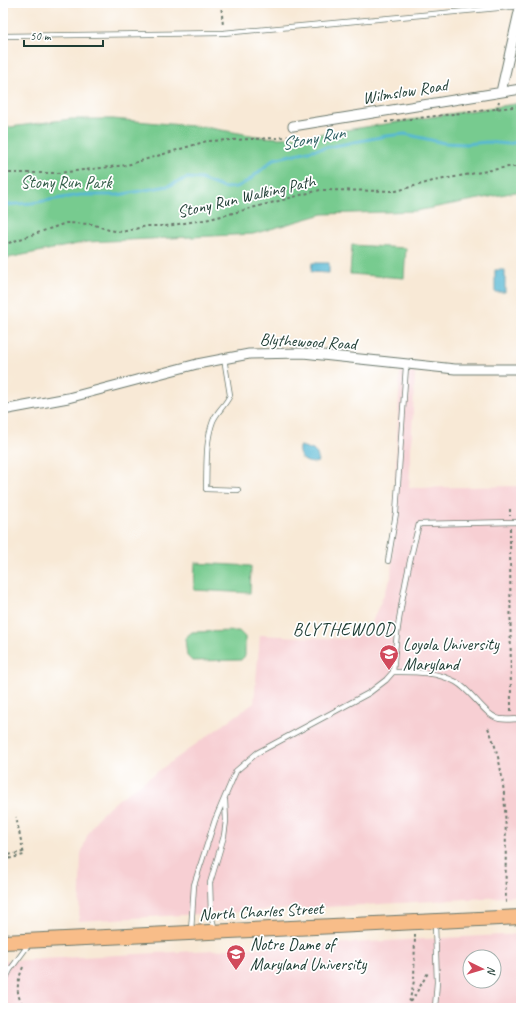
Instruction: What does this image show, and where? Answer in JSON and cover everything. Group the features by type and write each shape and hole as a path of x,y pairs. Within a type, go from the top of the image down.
{"main road":[{"name":"North Charles Street","path":"3,942 521,917"}],"street":[{"path":"501,92 521,5"},
{"name":"Wilmslow Road","path":"293,126 521,89"},
{"name":"Blythewood Road","path":"3,410 88,393 224,358 249,354 289,352 406,366 472,370 521,369"}],"lane":[{"path":"3,36 223,33 521,5"},
{"path":"224,358 230,395 213,420 208,450 206,489 238,490"},
{"path":"388,561 395,526 406,366"},
{"path":"191,933 194,885 215,820 236,771 247,759 369,693 386,680 393,672 397,630 403,594 419,524 521,522"},
{"path":"393,672 426,673 446,677 471,693 483,708 494,717 500,719 521,719"},
{"path":"215,932 211,915 210,883 224,836 226,821 225,798"},
{"path":"434,921 436,1008"},
{"path":"3,984 10,970 32,941"}],"path":[{"path":"221,3 223,33"},
{"path":"385,122 521,106"},
{"path":"3,172 58,173 120,166 207,141 277,138 294,135"},
{"name":"Stony Run Walking Path","path":"3,245 66,223 92,224 109,230 122,232 147,226 166,226 210,219 320,190 396,191 441,180 508,167 521,167"},
{"path":"510,509 511,719"},
{"path":"488,728 496,746 500,761 505,820 506,903"},
{"path":"4,858 23,852 16,817"},
{"path":"410,1004 414,981 416,934"},
{"path":"26,962 20,973 17,991 19,999 26,1008"},
{"path":"408,1008 430,970 436,969"}],"shaded area":[{"name":"Loyola University Maryland","path":"400,371 415,373 409,488 521,486 521,896 79,921 81,854 87,836 98,817 119,799 254,703 260,635 346,639 369,629 391,578"},
{"name":"Notre Dame of Maryland University","path":"521,934 521,1008 3,1008 3,961"}],"green space":[{"name":"Stony Run Park","path":"521,103 521,191 416,211 323,214 253,234 87,242 3,259 3,128 70,119 113,119 204,127 262,137 280,138 307,136"},
{"path":"352,245 406,248 404,278 350,274"},
{"path":"195,563 251,566 250,593 194,590"},
{"path":"239,631 245,637 245,656 241,660 192,661 187,656 185,638 192,632"}],"water":[{"path":"312,263 329,263 329,273 311,272"},
{"path":"495,270 505,270 505,292 495,292"},
{"path":"301,446 313,450 317,454 318,462 311,463 301,458 299,447"}],"waterway":[{"name":"Stony Run","path":"3,205 32,203 80,195 118,195 168,186 187,178 201,179 224,188 237,187 248,181 274,159 386,136 405,134 444,143 466,144 487,142 508,144 521,141"}],"place":[{"name":"Loyola University Maryland","path":"389,671"},
{"name":"Notre Dame of Maryland University","path":"236,971"}],"district":[{"name":"BLYTHEWOOD","path":"344,629"}]}
